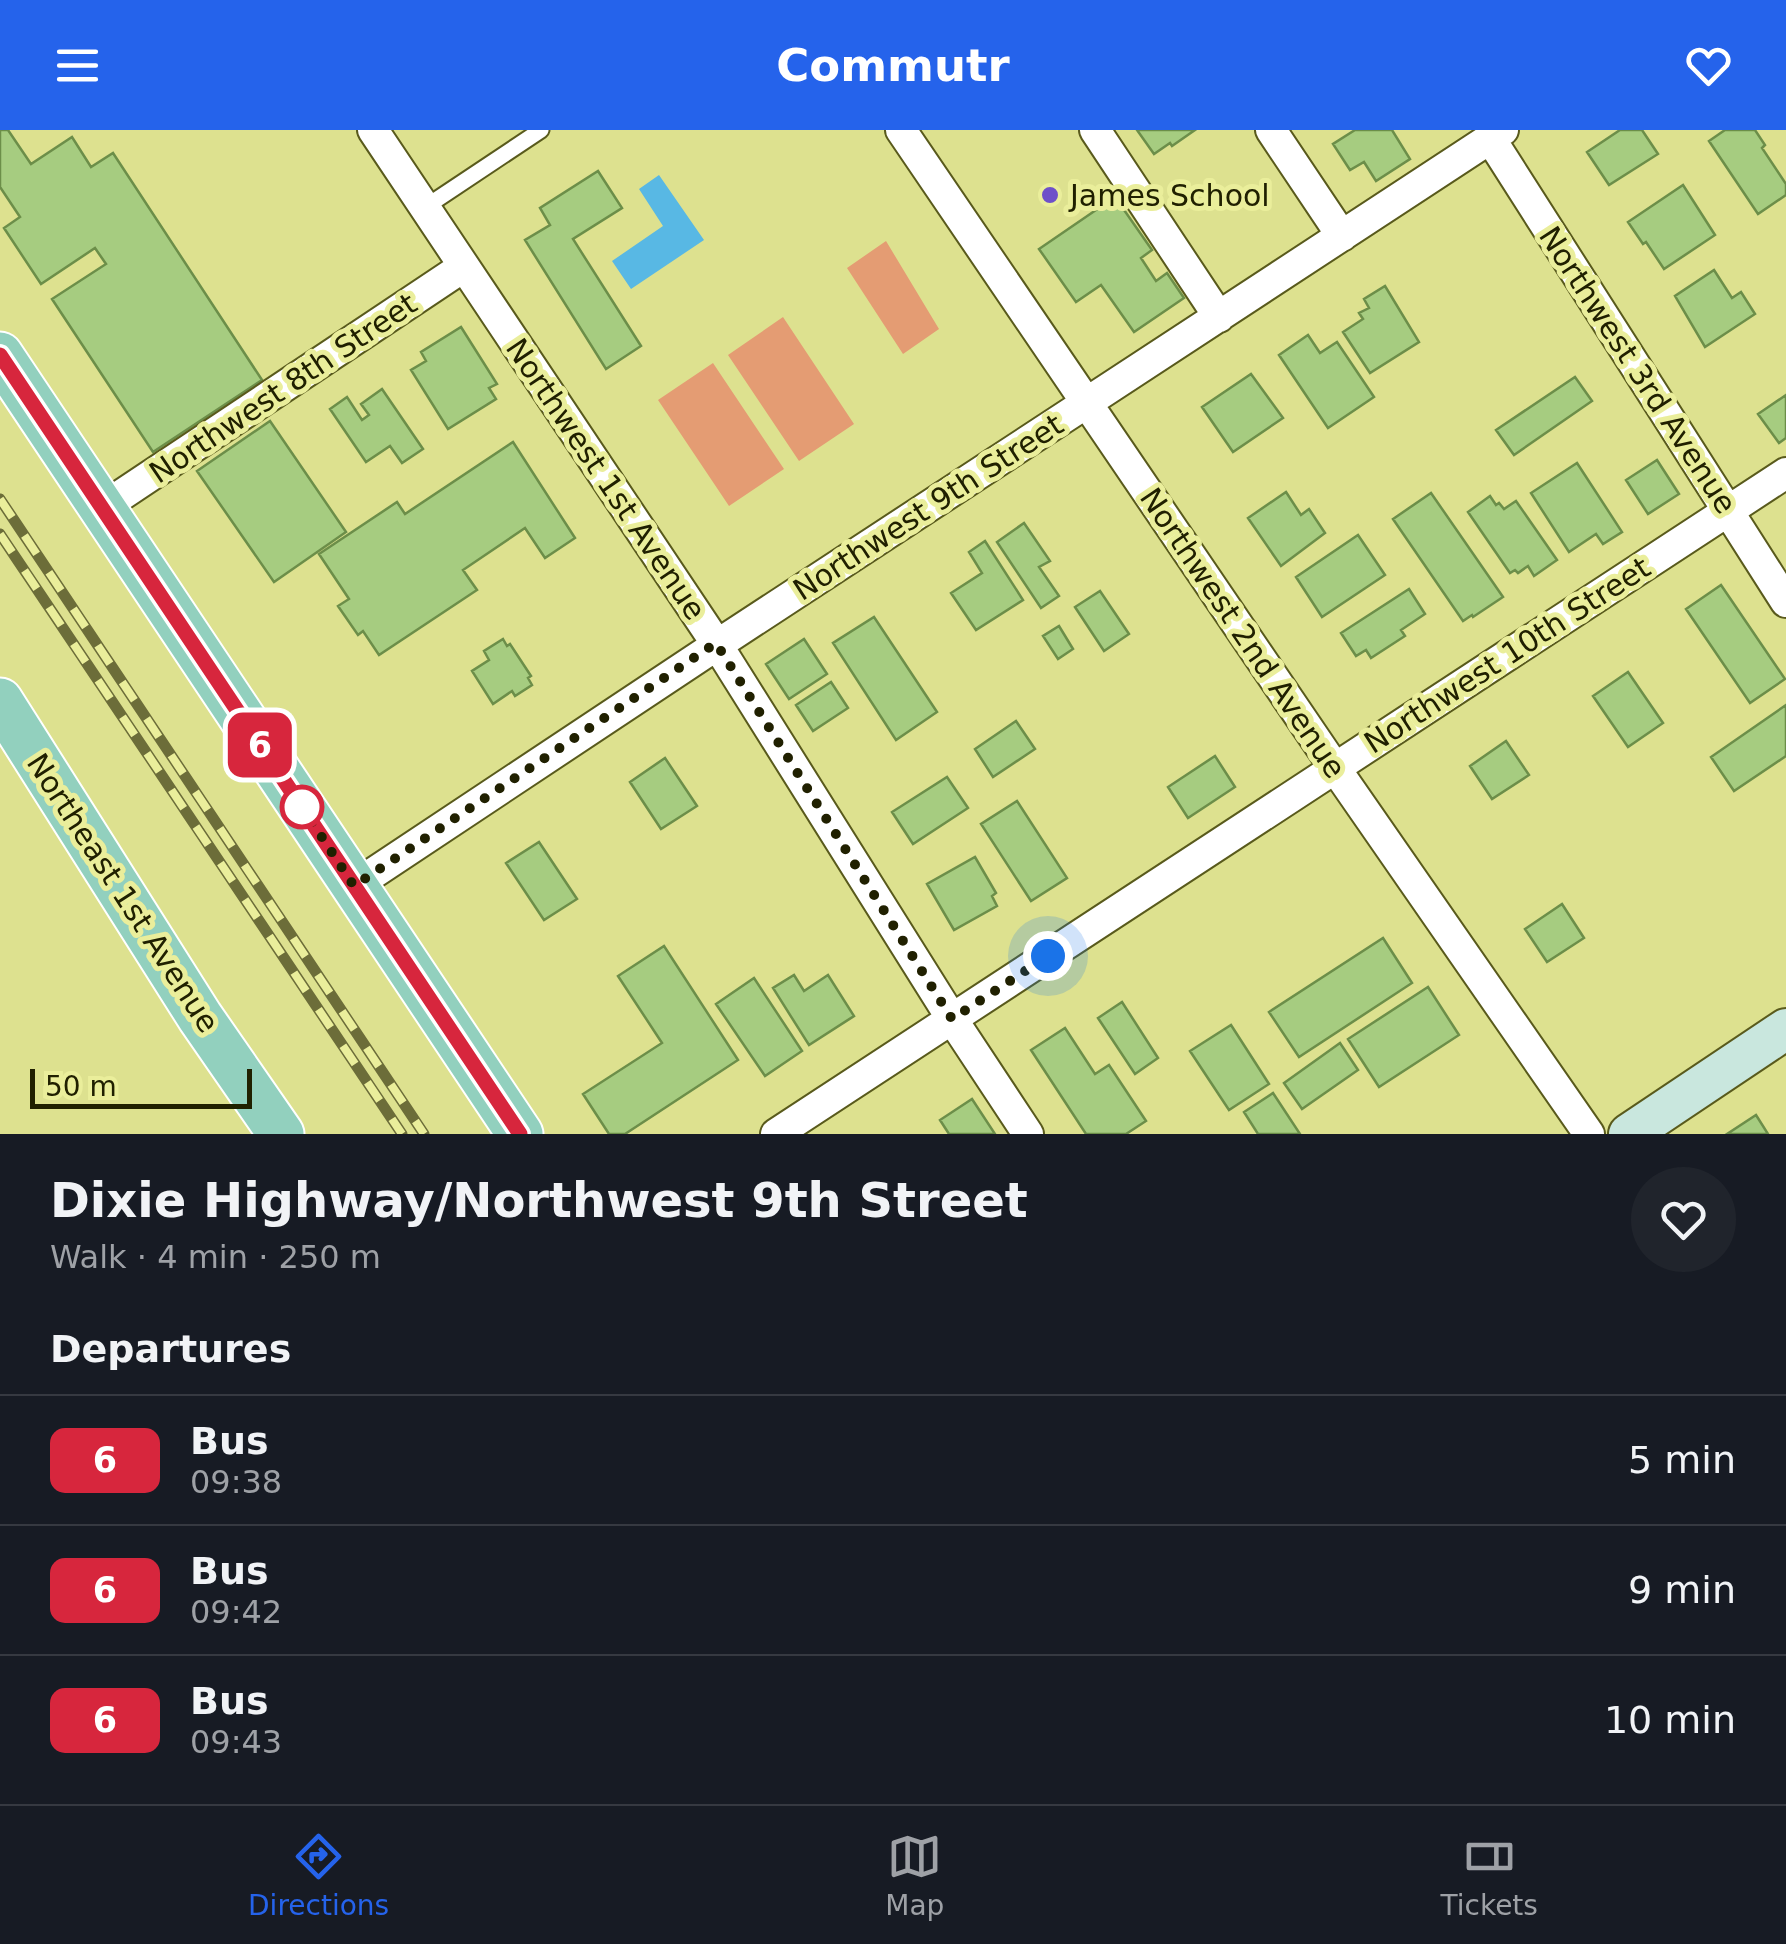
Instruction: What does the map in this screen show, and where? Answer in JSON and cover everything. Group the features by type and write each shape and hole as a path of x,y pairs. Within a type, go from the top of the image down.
{"main road":[{"path":"0,355 520,1134"},
{"name":"Northeast 1st Avenue","path":"0,701 200,1017 281,1134"},
{"path":"1629,1134 1786,1030"}],"street":[{"name":"Northwest 1st Avenue","path":"373,130 716,643 1028,1134"},
{"name":"Northwest 2nd Avenue","path":"901,130 1588,1134"},
{"path":"1095,130 1219,317"},
{"path":"1271,130 1342,236"},
{"name":"Northwest 9th Street","path":"354,886 716,643 1497,134"},
{"name":"Northwest 3rd Avenue","path":"1497,134 1786,602"},
{"name":"Northwest 8th Street","path":"102,508 464,267"},
{"name":"Northwest 10th Street","path":"776,1134 1786,473"}],"lane":[{"path":"424,208 541,130"}],"shaded area":[{"path":"886,241 939,329 903,354 847,268"},
{"path":"783,317 854,424 799,461 728,355"},
{"path":"713,363 784,469 729,506 658,400"}],"water":[{"path":"659,175 704,240 631,289 612,261 663,226 639,189"}],"building":[{"path":"0,130 8,130 31,164 72,137 91,167 113,153 262,380 153,452 52,299 106,264 95,248 41,284 4,228 20,217 0,187"},
{"path":"1137,130 1195,130 1154,154"},
{"path":"1355,130 1392,130 1410,159 1376,181 1364,162 1350,170 1333,144"},
{"path":"1620,130 1642,130 1658,154 1609,185 1587,152"},
{"path":"1725,130 1755,130 1786,184 1786,195 1758,214 1709,141"},
{"path":"598,171 622,208 573,239 641,346 606,369 525,240 550,225 540,208"},
{"path":"1683,185 1715,235 1664,269 1628,222"},
{"path":"1115,197 1152,250 1141,258 1156,281 1167,273 1184,298 1134,332 1101,285 1076,302 1039,249"},
{"path":"1714,270 1732,298 1741,292 1755,314 1705,347 1675,296"},
{"path":"1385,286 1419,342 1370,373 1343,332 1363,319 1359,313 1369,308 1364,299"},
{"path":"461,327 497,384 489,388 496,399 448,429 411,370 426,361 421,352"},
{"path":"1308,335 1320,353 1337,342 1374,397 1328,428 1279,355"},
{"path":"1251,374 1283,418 1233,452 1202,407"},
{"path":"1575,377 1592,401 1514,455 1496,430"},
{"path":"382,389 423,449 402,463 390,446 366,462 330,409 347,397 362,420 369,415 361,404"},
{"path":"1786,395 1786,438 1779,443 1758,414"},
{"path":"270,421 346,532 274,582 197,471"},
{"path":"513,442 575,538 545,558 525,528 463,570 477,590 379,655 363,631 358,635 338,606 349,599 319,554 397,502 405,514"},
{"path":"1657,460 1679,494 1648,514 1626,480"},
{"path":"1577,463 1622,532 1603,544 1596,534 1569,552 1531,493"},
{"path":"1286,492 1301,515 1309,509 1325,533 1281,566 1248,518"},
{"path":"1431,493 1503,597 1463,621 1393,519"},
{"path":"1490,496 1504,509 1516,501 1557,560 1534,576 1528,566 1510,573 1468,512"},
{"path":"1024,523 1050,561 1039,567 1059,596 1041,608 997,542"},
{"path":"1358,535 1385,575 1322,617 1296,577"},
{"path":"985,541 1023,600 976,630 951,593 982,573 969,552"},
{"path":"1721,585 1785,679 1750,703 1686,609"},
{"path":"1409,589 1425,614 1401,630 1405,636 1371,658 1366,650 1356,656 1341,633"},
{"path":"1100,591 1129,634 1104,651 1075,607"},
{"path":"874,617 937,712 896,740 833,643"},
{"path":"1059,626 1073,649 1058,659 1043,636"},
{"path":"503,639 531,676 528,678 532,685 515,696 512,691 493,704 472,671 489,660 484,651"},
{"path":"804,639 827,674 789,699 766,664"},
{"path":"1628,672 1663,723 1628,747 1593,696"},
{"path":"831,682 848,708 813,731 796,705"},
{"path":"1786,705 1786,756 1734,791 1711,757"},
{"path":"1016,721 1035,749 993,777 975,749"},
{"path":"1506,741 1529,775 1492,799 1470,766"},
{"path":"1215,756 1235,787 1188,818 1168,787"},
{"path":"665,758 697,806 661,829 630,782"},
{"path":"947,777 968,808 913,844 892,812"},
{"path":"1017,801 1067,878 1031,901 981,824"},
{"path":"539,842 577,899 544,920 506,863"},
{"path":"975,857 996,893 992,896 997,906 954,930 927,884"},
{"path":"1562,904 1584,938 1547,962 1525,929"},
{"path":"1383,938 1412,983 1299,1057 1269,1012"},
{"path":"664,946 738,1060 625,1134 609,1134 583,1094 662,1043 618,976"},
{"path":"794,975 804,991 828,975 854,1016 809,1045 773,988"},
{"path":"754,978 802,1051 765,1076 716,1004"},
{"path":"1428,987 1459,1035 1379,1087 1348,1039"},
{"path":"1122,1002 1158,1058 1135,1074 1098,1018"},
{"path":"1231,1025 1269,1084 1229,1110 1190,1051"},
{"path":"1065,1028 1095,1074 1109,1065 1146,1121 1126,1134 1086,1134 1031,1050"},
{"path":"1340,1043 1358,1070 1302,1109 1284,1083"},
{"path":"1273,1093 1300,1134 1258,1134 1244,1112"},
{"path":"972,1099 995,1134 949,1134 940,1120"},
{"path":"1756,1115 1768,1134 1727,1134"}],"railway":[{"path":"0,499 424,1134"},
{"path":"0,534 402,1134"}],"bus line":[{"name":"6","path":"0,355 520,1134"}],"place":[{"name":"James School","path":"1050,195"}],"route":[{"path":"302,807 354,886 716,643 952,1019 1048,956"}]}
